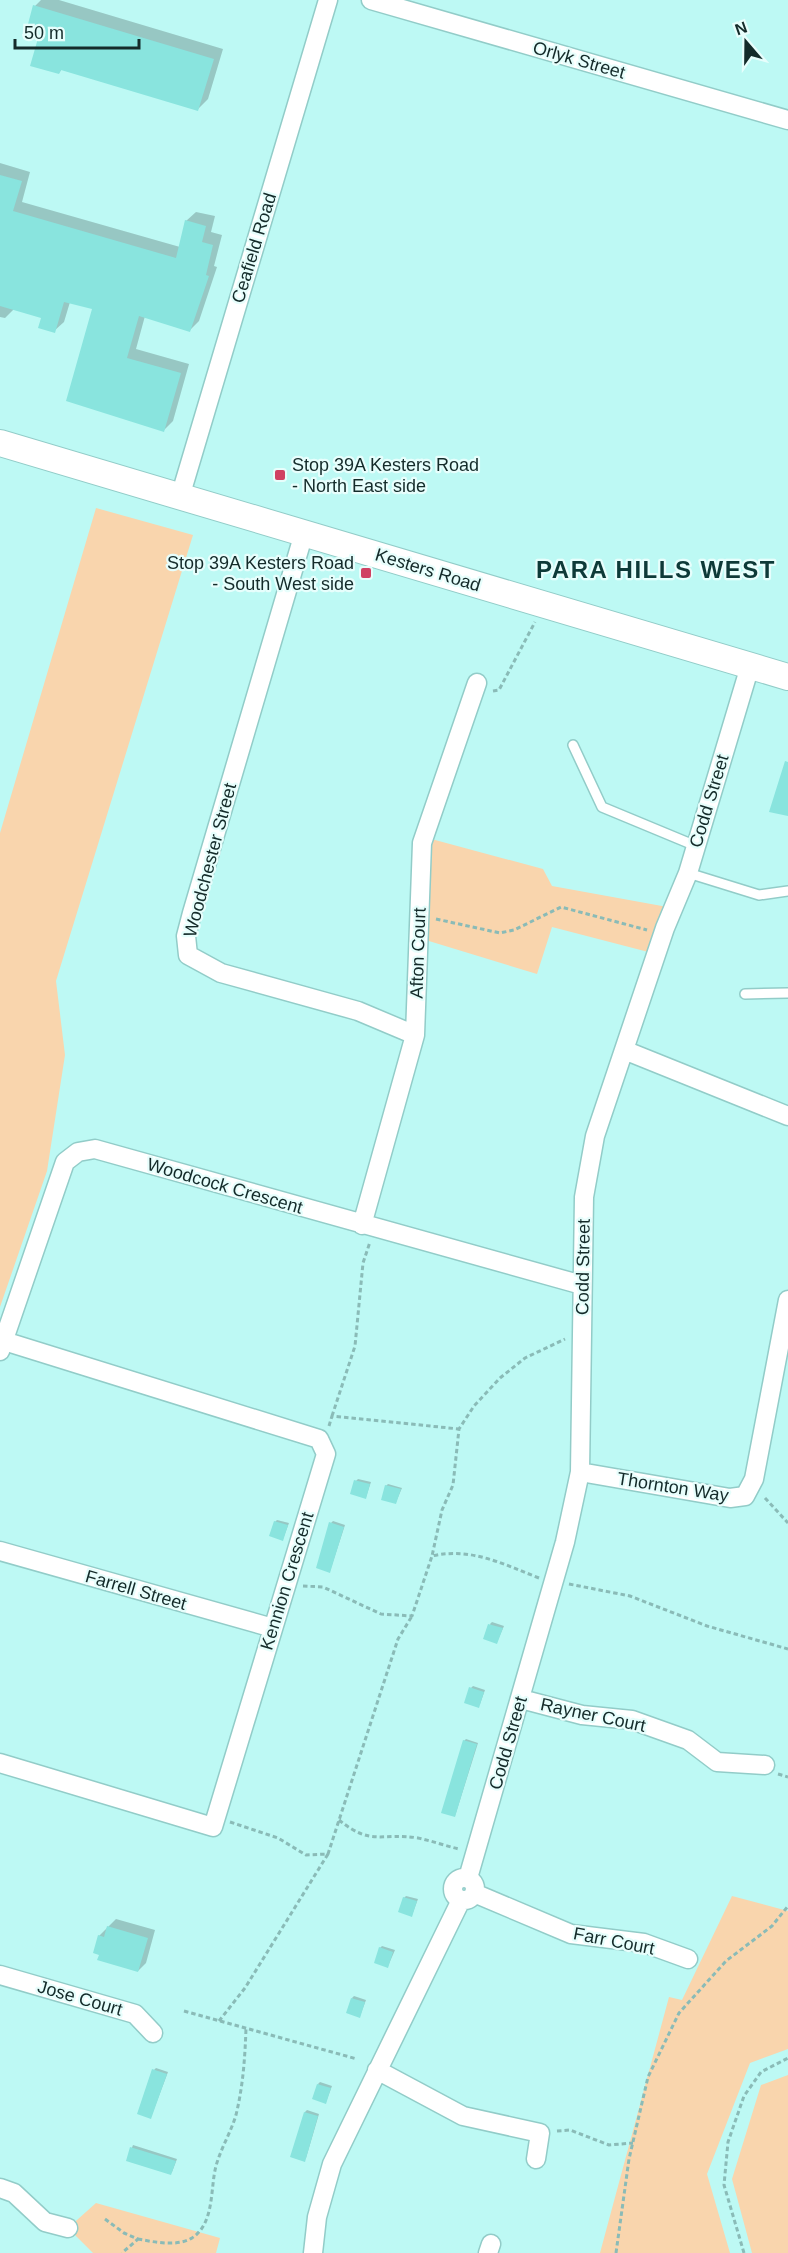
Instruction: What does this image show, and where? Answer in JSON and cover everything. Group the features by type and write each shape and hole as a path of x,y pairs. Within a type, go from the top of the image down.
{"main road":[{"name":"Kesters Road","path":"0,443 788,677"}],"street":[{"name":"Ceafield Road","path":"180,497 328,0"},
{"name":"Orlyk Street","path":"371,0 788,120"},
{"name":"Woodchester Street","path":"304,533 192,913 186,936 188,955 221,973 358,1011 415,1035"},
{"name":"Codd Street","path":"313,2253 317,2217 332,2164 468,1890 565,1542 580,1472 584,1197 595,1136 662,935 688,873 750,666"},
{"name":"Afton Court","path":"366,1232 415,1035 422,843 475,687"},
{"path":"624,1050 788,1116"},
{"name":"Woodcock Crescent","path":"2,1347 64,1162 78,1152 95,1149 366,1232 582,1286"},
{"name":"Thornton Way","path":"580,1472 730,1498 745,1496 754,1479 788,1299"},
{"name":"Kennion Crescent","path":"0,1763 213,1827 326,1454 319,1439 2,1347"},
{"name":"Farrell Street","path":"0,1551 273,1628"},
{"name":"Rayner Court","path":"521,1700 582,1715 632,1720 688,1740 717,1762 765,1765"},
{"name":"Farr Court","path":"468,1890 571,1934 644,1943 688,1959"},
{"name":"Jose Court","path":"0,1975 135,2014 153,2033"},
{"path":"377,2070 463,2116 540,2133 536,2159"},
{"path":"0,2188 14,2193 45,2222 68,2228"}],"lane":[{"path":"573,745 602,807 696,846"},
{"path":"688,873 759,895 788,891"},
{"path":"745,994 788,993"}],"path":[{"path":"475,687 499,690 536,618"},
{"path":"419,915 500,933 514,930 561,907 662,935"},
{"path":"329,1425 355,1346 366,1232"},
{"path":"219,2021 245,1988 328,1854 398,1639 412,1616 432,1556 442,1510 453,1485 459,1429 474,1406 500,1378 525,1358 571,1337"},
{"path":"332,1416 459,1429"},
{"path":"765,1498 788,1522"},
{"path":"432,1556 450,1552 473,1553 541,1578"},
{"path":"567,1584 630,1596 708,1626 788,1648"},
{"path":"295,1585 323,1587 381,1614 412,1616"},
{"path":"339,1820 355,1833 373,1838 417,1838 462,1850"},
{"path":"226,1821 278,1838 306,1855 328,1854"},
{"path":"616,2253 633,2143 648,2077 679,2013 726,1961 772,1926 788,1906"},
{"path":"183,2011 357,2059"},
{"path":"105,2219 124,2233 138,2239 183,2242 194,2237 211,2206 215,2169 223,2143 235,2117 242,2084 246,2028"},
{"path":"744,2253 724,2185 728,2142 744,2097 761,2072 788,2058"},
{"path":"540,2133 570,2130 609,2145 633,2143"},
{"path":"122,2253 138,2239"}],"shaded area":[{"path":"96,508 193,535 56,981 65,1055 47,1171 0,1307 0,833"},
{"path":"424,837 543,869 552,886 673,908 656,954 552,927 537,974 419,938"},
{"path":"732,1896 788,1911 788,2049 750,2063 707,2174 730,2253 600,2253 669,1997 682,2000"},
{"path":"788,2075 788,2253 752,2253 732,2179 761,2085"},
{"path":"96,2203 220,2238 216,2253 93,2253 68,2228"}],"building":[{"path":"33,5 214,59 198,111 61,70 59,74 30,66 41,28 28,24"},
{"path":"0,175 22,181 13,211 176,258 185,220 206,226 202,242 213,245 206,275 209,276 190,332 139,316 127,358 181,373 164,432 66,401 92,309 64,302 55,333 38,328 41,318 0,306"},
{"path":"785,761 788,762 788,816 769,812"},
{"path":"354,1480 370,1484 366,1499 350,1494"},
{"path":"385,1485 401,1489 396,1504 381,1500"},
{"path":"274,1521 288,1525 283,1541 269,1536"},
{"path":"329,1522 344,1527 330,1573 316,1568"},
{"path":"488,1624 503,1628 497,1644 483,1639"},
{"path":"469,1687 484,1692 479,1708 464,1703"},
{"path":"463,1740 477,1744 455,1817 441,1813"},
{"path":"403,1897 417,1901 412,1917 398,1912"},
{"path":"107,1926 148,1938 138,1972 97,1960 99,1955 93,1953 98,1935 104,1937"},
{"path":"379,1947 393,1952 388,1968 374,1963"},
{"path":"351,1998 365,2002 360,2018 346,2013"},
{"path":"152,2069 167,2074 151,2119 137,2114"},
{"path":"317,2084 331,2088 326,2104 312,2099"},
{"path":"304,2112 318,2116 305,2162 290,2157"},
{"path":"130,2147 176,2161 171,2175 126,2161"}],"place":[{"name":"Stop 39A Kesters Road - North East side","path":"280,475"},
{"name":"Stop 39A Kesters Road - South West side","path":"366,573"}],"district":[{"name":"PARA HILLS WEST","path":"656,569"}]}
